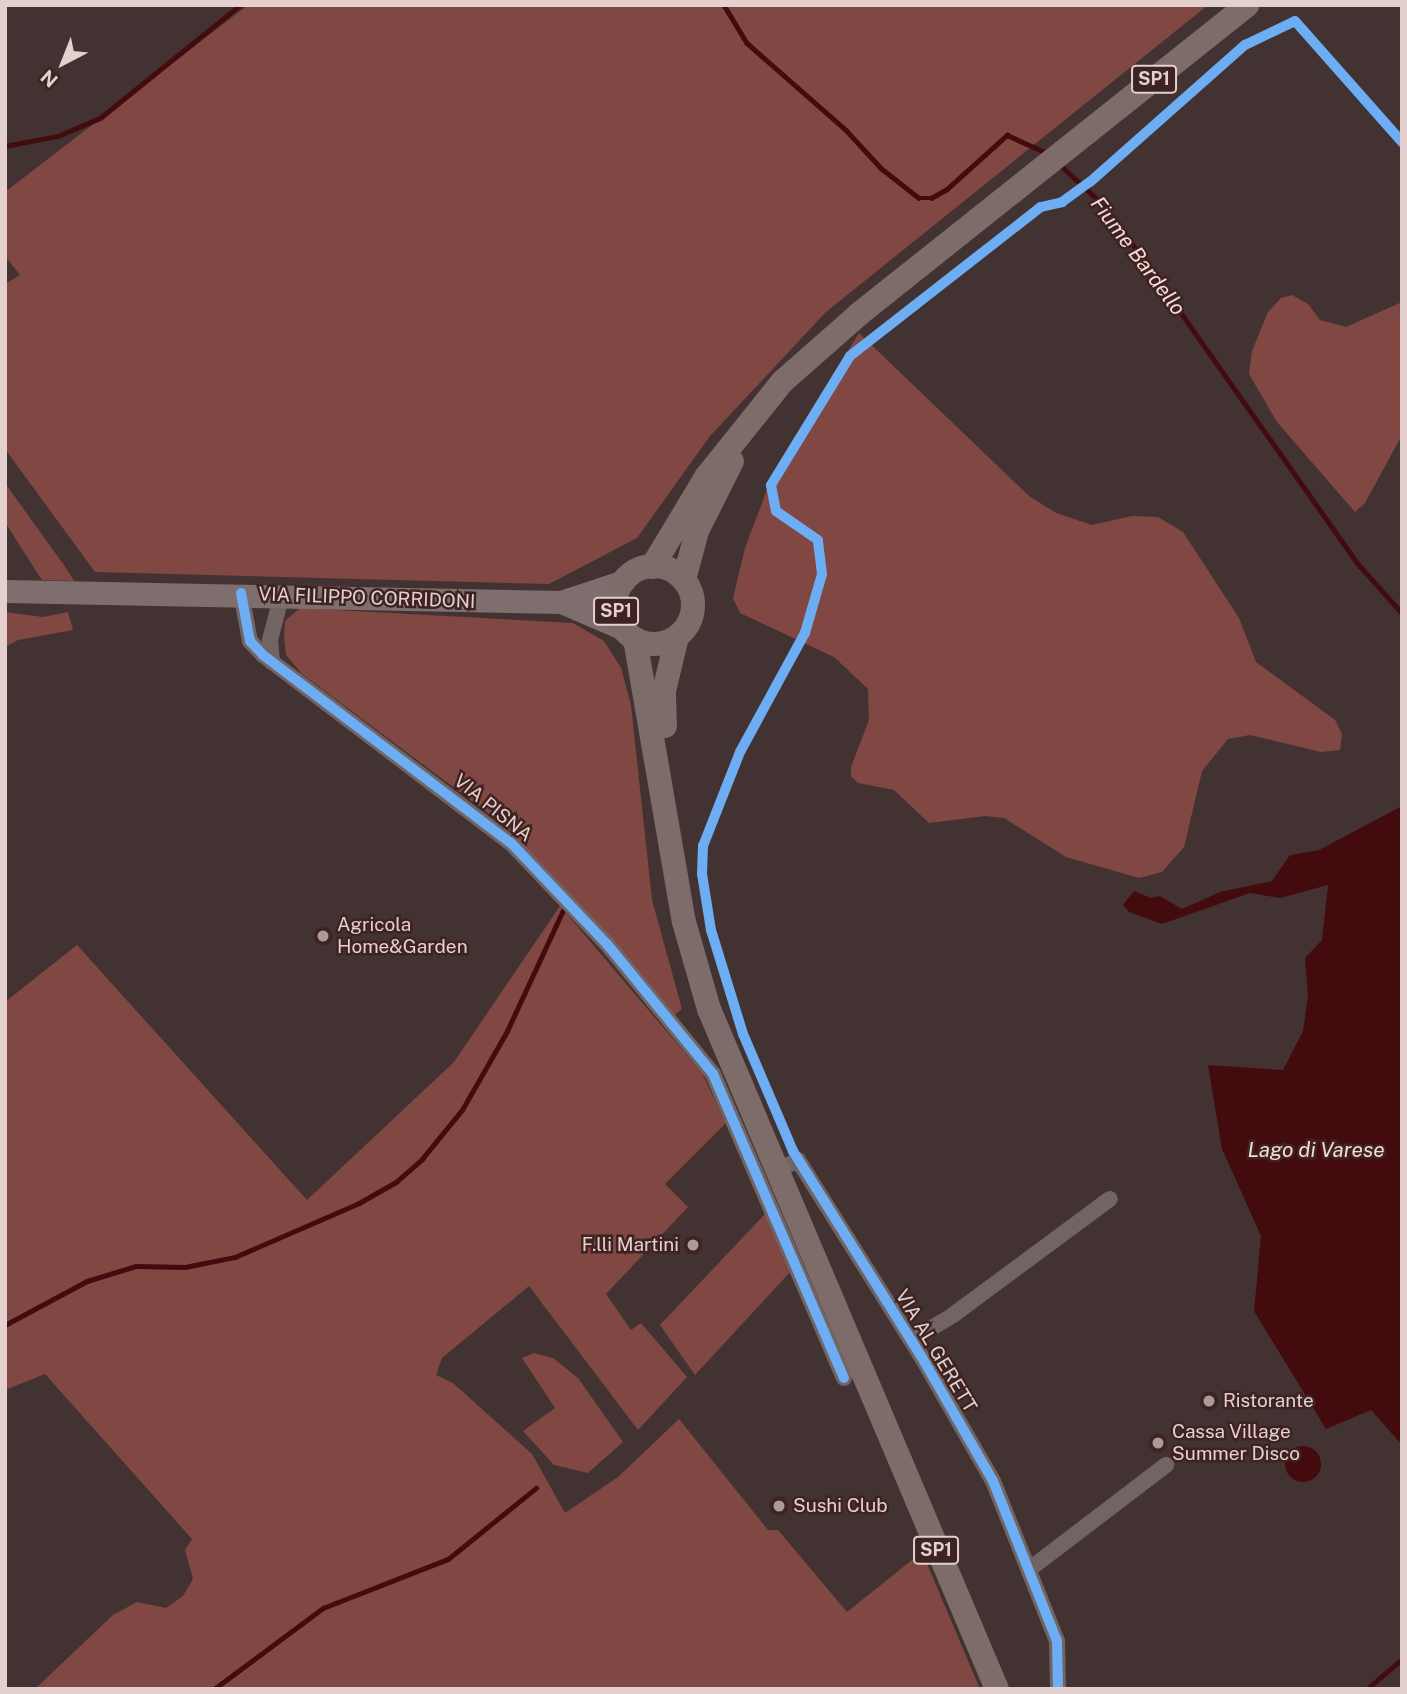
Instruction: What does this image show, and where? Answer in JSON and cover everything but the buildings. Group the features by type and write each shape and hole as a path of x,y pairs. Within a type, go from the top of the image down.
{"main road":[{"name":"SP1","path":"997,1689 775,1172 709,1009 684,922 668,821 628,633 615,604 624,581 652,567 706,477 756,413 818,348 1247,5"},
{"name":"SP1","path":"668,821 664,691 677,637 693,610 684,580 697,531 756,413"},
{"path":"652,567 670,570 684,580"},
{"name":"SP1","path":"628,633 656,644 677,637"}],"street":[{"name":"VIA FILIPPO CORRIDONI","path":"5,592 241,593 561,602 624,581"},
{"name":"VIA PISNA","path":"241,593 250,641 272,662 511,842 607,944 713,1074 844,1378"},
{"path":"272,662 270,640 282,594"},
{"name":"VIA FILIPPO CORRIDONI","path":"561,602 628,633"},
{"name":"VIA AL GERETT","path":"775,1172 797,1160 908,1335 993,1481 1031,1567 1057,1641 1058,1689"},
{"name":"VIA AL GERETT","path":"908,1335 925,1332 953,1315 1110,1199"},
{"path":"1031,1567 1166,1465"}],"shaded area":[{"path":"248,5 1208,5 826,312 710,436 637,538 549,584 95,572 5,449 5,284 20,275 5,256 5,192"},
{"path":"1292,295 1308,304 1320,320 1346,327 1402,302 1402,435 1365,503 1355,512 1277,422 1249,374 1252,351 1268,312 1281,298"},
{"path":"859,333 1029,496 1056,513 1092,525 1132,516 1158,517 1183,532 1239,618 1256,662 1335,720 1342,734 1340,750 1321,752 1250,735 1228,739 1202,771 1184,847 1162,872 1139,878 1066,857 1004,818 985,816 929,823 894,790 858,783 851,776 851,767 869,720 868,689 834,657 740,613 733,598 745,548 774,471"},
{"path":"5,483 74,581 42,580 5,522"},
{"path":"300,608 573,623 604,641 621,668 631,705 652,900 682,1009 674,1015 504,825 302,674 286,655 284,636 285,621"},
{"path":"5,612 43,617 68,612 73,630 18,640 5,647"},
{"path":"560,906 702,1073 726,1123 665,1184 688,1207 606,1294 631,1330 641,1323 687,1377 638,1430 529,1286 442,1358 436,1375 453,1383 532,1454 565,1513 618,1477 679,1419 768,1530 778,1530 847,1612 922,1552 980,1689 35,1689 113,1615 137,1602 166,1608 183,1596 193,1579 185,1550 192,1539 45,1374 5,1390 5,1002 77,945 307,1200 454,1062"},
{"path":"766,1213 792,1270 695,1375 660,1325"},
{"path":"534,1353 553,1358 578,1378 623,1442 588,1473 554,1465 523,1431 555,1408 522,1358"}],"water":[{"name":"Lago di Varese","path":"1402,806 1402,1445 1371,1410 1326,1429 1254,1311 1261,1236 1222,1149 1208,1065 1283,1070 1303,1031 1308,995 1305,958 1322,940 1328,885 1280,898 1250,893 1162,924 1129,912 1123,905 1134,891 1151,898 1160,896 1182,909 1220,892 1272,881 1290,855 1319,850"},
{"path":"1303,1446 1316,1451 1321,1464 1316,1477 1303,1482 1290,1477 1285,1464 1290,1451"}],"waterway":[{"name":"Fiume Bardello","path":"5,146 58,136 100,118 240,5"},
{"name":"Fiume Bardello","path":"724,5 747,43 846,130 881,168 919,198 931,198 947,189 1007,135 1047,153"},
{"name":"Fiume Bardello","path":"1059,164 1107,208 1360,566 1402,613"},
{"path":"5,1325 87,1281 136,1266 185,1267 235,1257 359,1203 396,1182 422,1159 462,1110 507,1031 564,908"},
{"path":"214,1689 323,1608 448,1559 536,1488"},
{"path":"1367,1689 1402,1659"}],"cycle path":[{"path":"1058,1689 1057,1641 993,1481 921,1356 793,1151 743,1034 711,930 702,874 703,846 740,752 805,633 822,574 818,540 776,511 771,485 850,356 1041,207 1062,202 1090,182 1245,45 1295,21 1402,142"},
{"path":"241,593 250,641 263,655 511,843 607,944 713,1074 844,1378"}],"place":[{"name":"Agricola Home&Garden","path":"323,936"},
{"name":"F.lli Martini","path":"693,1245"},
{"name":"Ristorante","path":"1209,1401"},
{"name":"Cassa Village Summer Disco","path":"1158,1443"},
{"name":"Sushi Club","path":"779,1506"}]}
